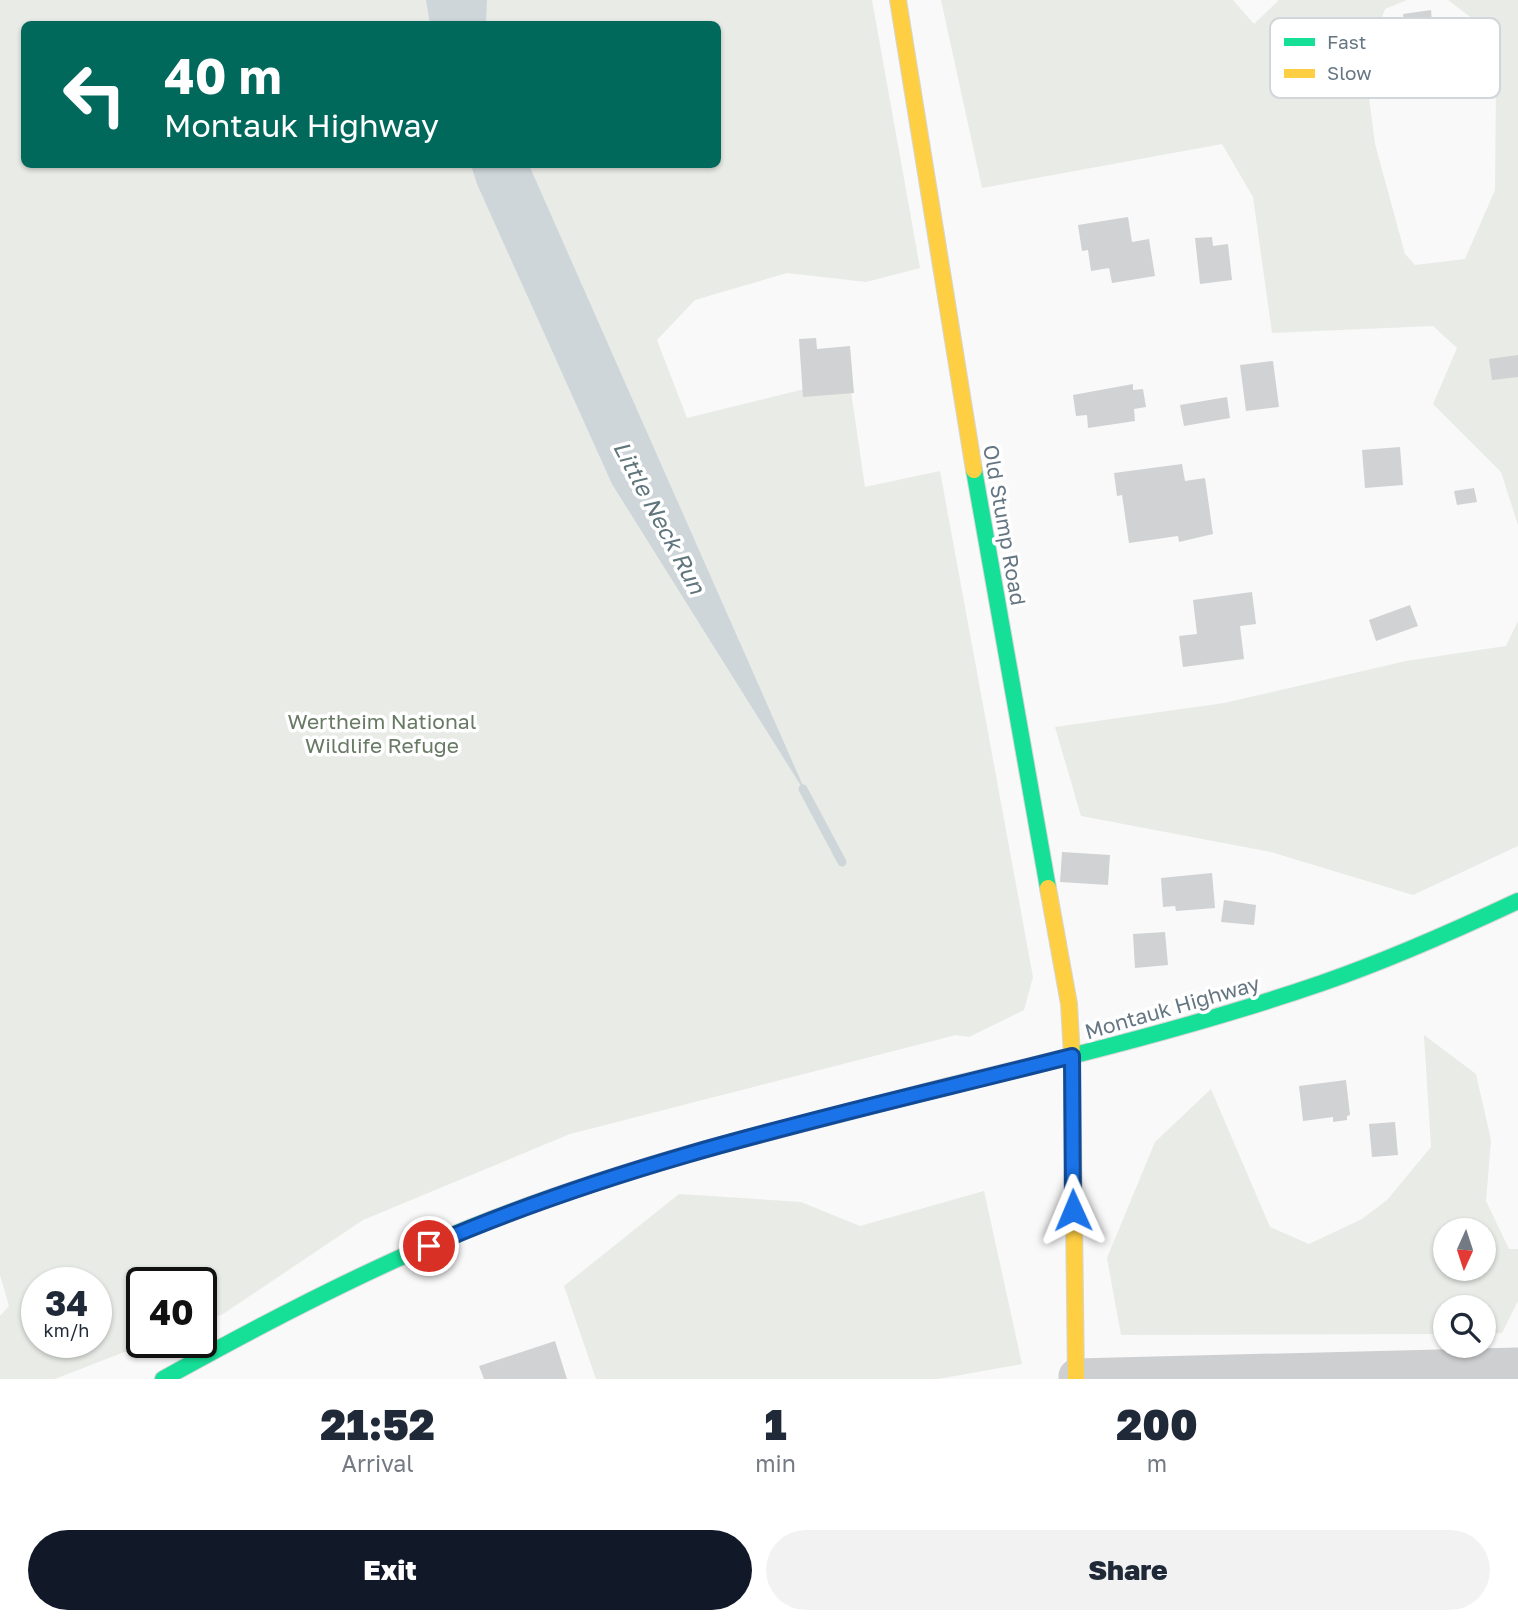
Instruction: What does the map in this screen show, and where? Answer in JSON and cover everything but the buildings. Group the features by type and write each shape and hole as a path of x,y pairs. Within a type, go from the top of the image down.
{"main road":[{"name":"Old Stump Road","path":"898,0 987,552 1069,1004 1076,1377"},
{"name":"Montauk Highway","path":"163,1379 234,1339 386,1265 472,1227 549,1199 728,1143 1150,1037 1316,986 1426,944 1518,901"}],"street":[{"path":"1076,1377 1518,1365"}],"green space":[{"name":"Wertheim National Wildlife Refuge","path":"0,0 872,0 920,268 866,282 787,273 695,300 657,340 687,418 849,378 865,487 940,471 1033,977 1024,1010 969,1037 956,1035 570,1134 363,1220 217,1316 217,1267 126,1267 126,1351 112,1357 112,1267 21,1267 21,1358 109,1358 55,1379 0,1379 0,1316 9,1306 0,1275"},
{"path":"941,0 1233,0 1254,24 1279,0 1407,0 1385,9 1382,18 1270,18 1270,98 1369,98 1375,144 1405,254 1415,265 1465,259 1495,190 1496,98 1500,98 1500,18 1472,18 1448,0 1518,0 1518,525 1501,472 1433,404 1457,348 1433,326 1272,333 1253,197 1222,144 982,188"},
{"path":"1518,621 1518,846 1413,895 1271,852 1081,816 1055,727 1224,703 1406,661 1506,646"},
{"path":"1424,1035 1476,1074 1491,1140 1486,1201 1494,1218 1433,1218 1433,1281 1496,1281 1496,1222 1509,1249 1518,1249 1518,1301 1502,1333 1496,1333 1496,1295 1433,1295 1433,1334 1121,1335 1107,1258 1155,1142 1211,1089 1270,1227 1309,1244 1362,1219 1387,1200 1431,1147"},
{"path":"984,1191 1022,1364 938,1379 596,1379 564,1286 679,1194 801,1202 860,1226"}],"water":[{"path":"426,0 487,0 486,21 430,21"},
{"path":"472,168 530,168 808,797 612,484"}],"waterway":[{"name":"Little Neck Run","path":"803,789 842,862"}],"traffic: fast":[{"path":"974,470 1048,888"},
{"path":"948,1086 1230,1013 1397,955 1518,901"},
{"path":"163,1379 296,1308 433,1243 571,1190 713,1147"}],"traffic: slow":[{"path":"898,0 974,470"},
{"path":"1048,888 1069,1004 1072,1056 1076,1379"},
{"path":"713,1147 948,1086"}],"route":[{"path":"429,1246 549,1199 715,1146 1072,1056 1073,1210"}]}
